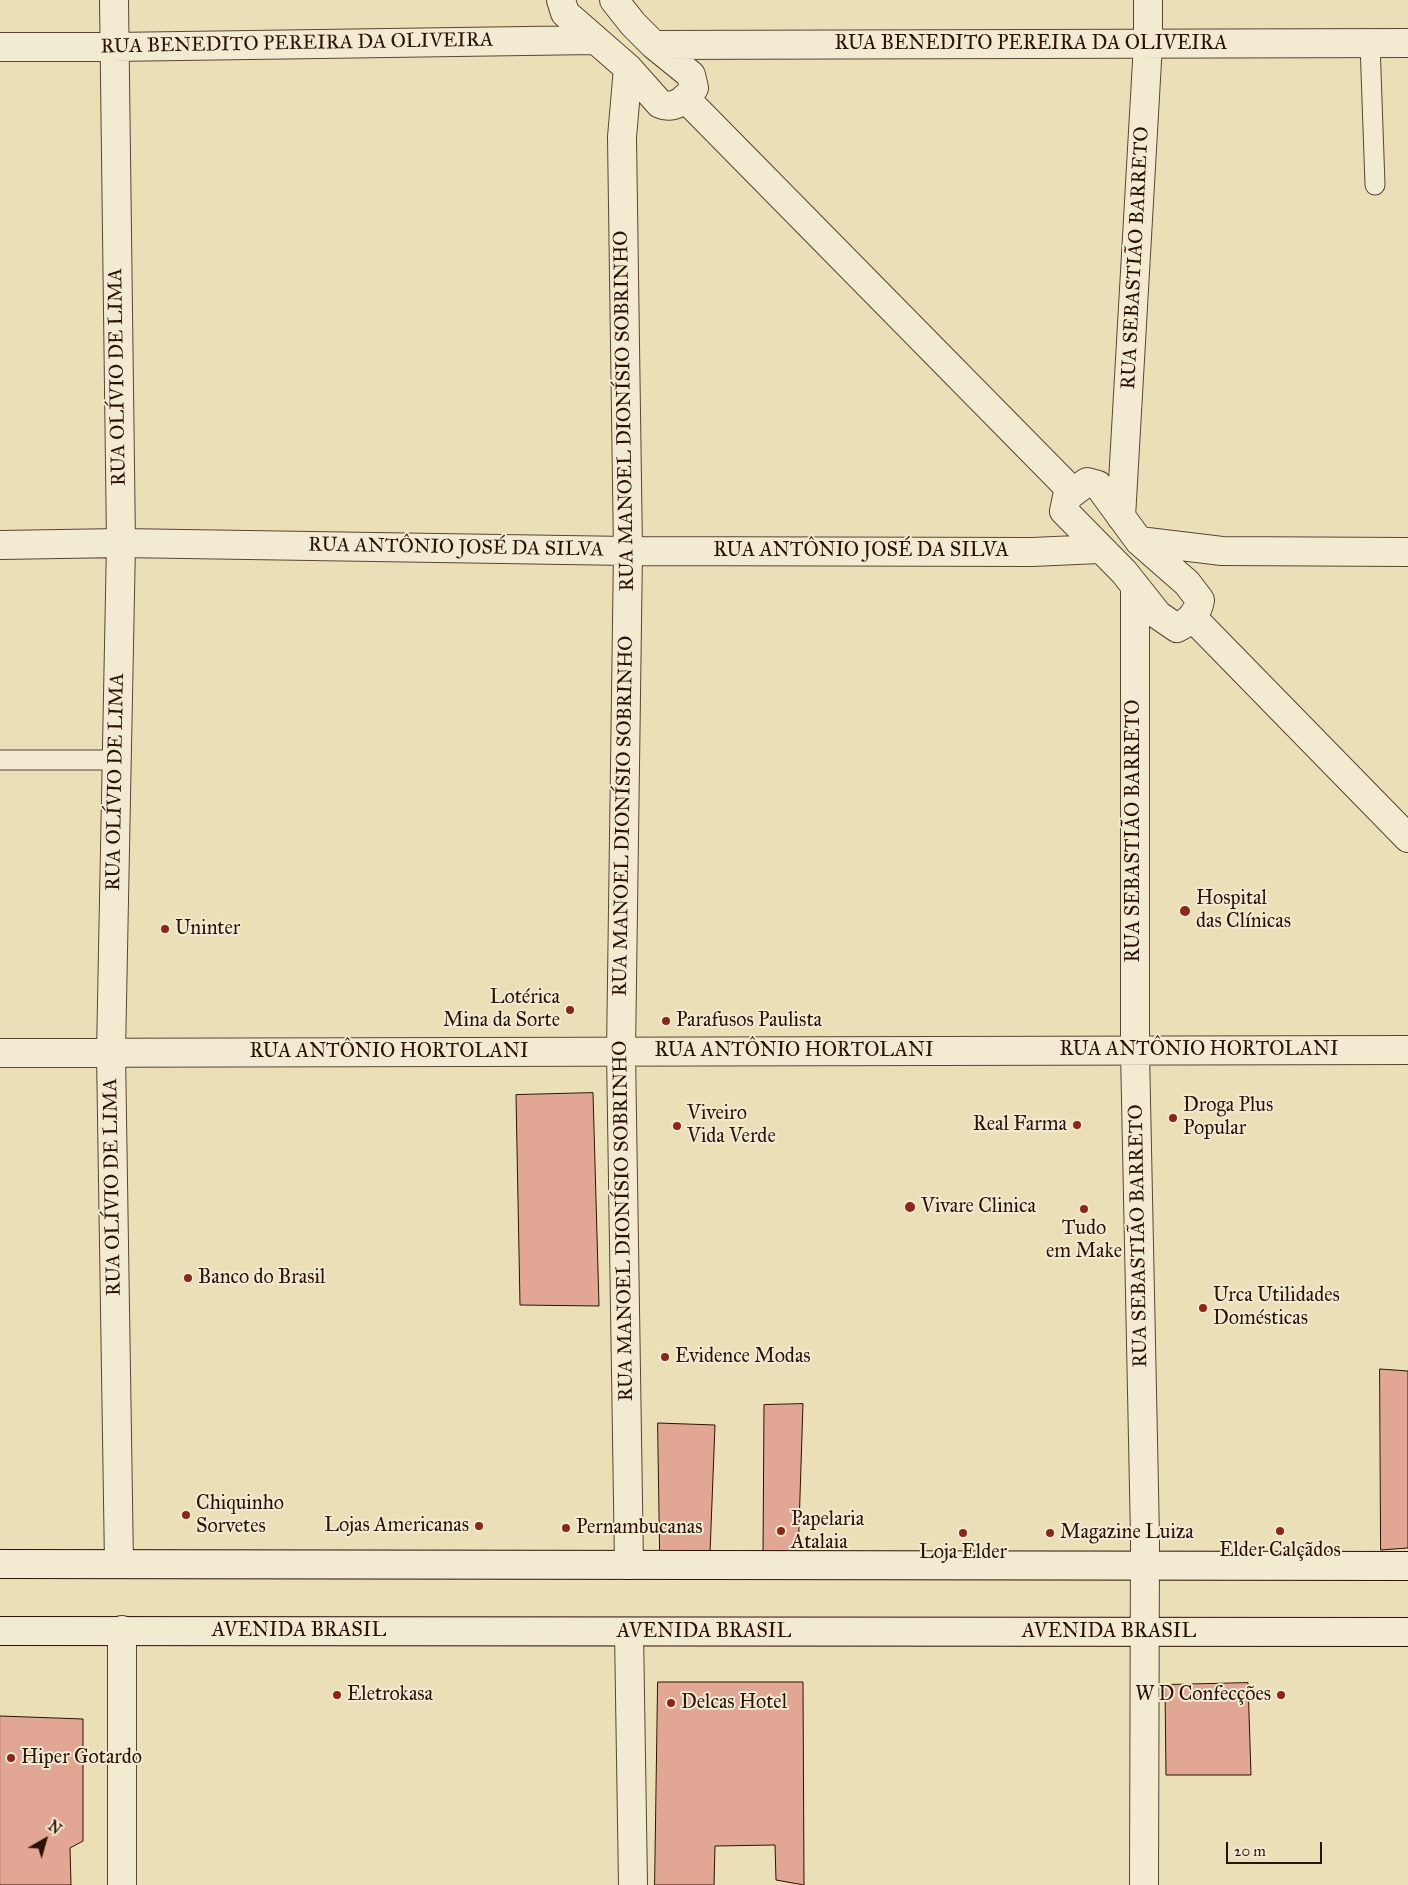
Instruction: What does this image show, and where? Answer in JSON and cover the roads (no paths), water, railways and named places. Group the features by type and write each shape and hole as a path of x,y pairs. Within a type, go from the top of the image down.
{"street":[{"name":"RUA OLÍVIO DE LIMA","path":"114,0 113,47 120,543 111,1053 119,1564"},
{"path":"561,0 565,13 628,68 660,104 666,106 675,105 694,88 691,75 654,45 621,4"},
{"name":"RUA SEBASTIÃO BARRETO","path":"1121,517 1148,44 1148,0"},
{"name":"RUA BENEDITO PEREIRA DA OLIVEIRA","path":"0,47 594,40"},
{"name":"RUA BENEDITO PEREIRA DA OLIVEIRA","path":"654,45 1408,43"},
{"name":"RUA MANOEL DIONÍSIO SOBRINHO","path":"628,68 622,137 628,551 621,1052 628,1565"},
{"path":"685,98 1078,496 1121,517 1139,540 1187,583 1200,600 1199,608 1192,617 1177,628 1158,615 1124,572 1099,548 1078,496"},
{"path":"1139,540 1222,551 1408,552"},
{"name":"RUA ANTÔNIO JOSÉ DA SILVA","path":"0,545 120,543 628,551 1032,552 1099,548"},
{"name":"RUA SEBASTIÃO BARRETO","path":"1134,586 1135,1050 1145,1566 1144,1885"},
{"path":"1192,617 1408,838"},
{"name":"RUA ANTÔNIO HORTOLANI","path":"0,1053 1408,1050"},
{"path":"0,1564 1408,1566"},
{"path":"122,1630 122,1885"},
{"name":"AVENIDA BRASIL","path":"0,1631 1408,1632"},
{"path":"629,1632 633,1885"}],"lane":[{"path":"1370,43 1375,185"},
{"path":"0,760 116,760"}],"place":[{"name":"Hospital das Clínicas","path":"1185,911"},
{"name":"Uninter","path":"165,929"},
{"name":"Lotérica Mina da Sorte","path":"570,1010"},
{"name":"Parafusos Paulista","path":"666,1021"},
{"name":"Droga Plus Popular","path":"1173,1118"},
{"name":"Real Farma","path":"1077,1125"},
{"name":"Viveiro Vida Verde","path":"677,1126"},
{"name":"Vivare Clinica","path":"910,1207"},
{"name":"Tudo em Make","path":"1084,1209"},
{"name":"Banco do Brasil","path":"188,1278"},
{"name":"Urca Utilidades Domésticas","path":"1203,1308"},
{"name":"Evidence Modas","path":"665,1357"},
{"name":"Chiquinho Sorvetes","path":"186,1515"},
{"name":"Lojas Americanas","path":"479,1526"},
{"name":"Pernambucanas","path":"566,1528"},
{"name":"Papelaria Atalaia","path":"781,1531"},
{"name":"Elder Calçãdos","path":"1280,1531"},
{"name":"Loja Elder","path":"963,1533"},
{"name":"Magazine Luiza","path":"1050,1533"},
{"name":"Eletrokasa","path":"337,1695"},
{"name":"W D Confecções","path":"1281,1695"},
{"name":"Delcas Hotel","path":"671,1703"},
{"name":"Hiper Gotardo","path":"11,1758"}]}
